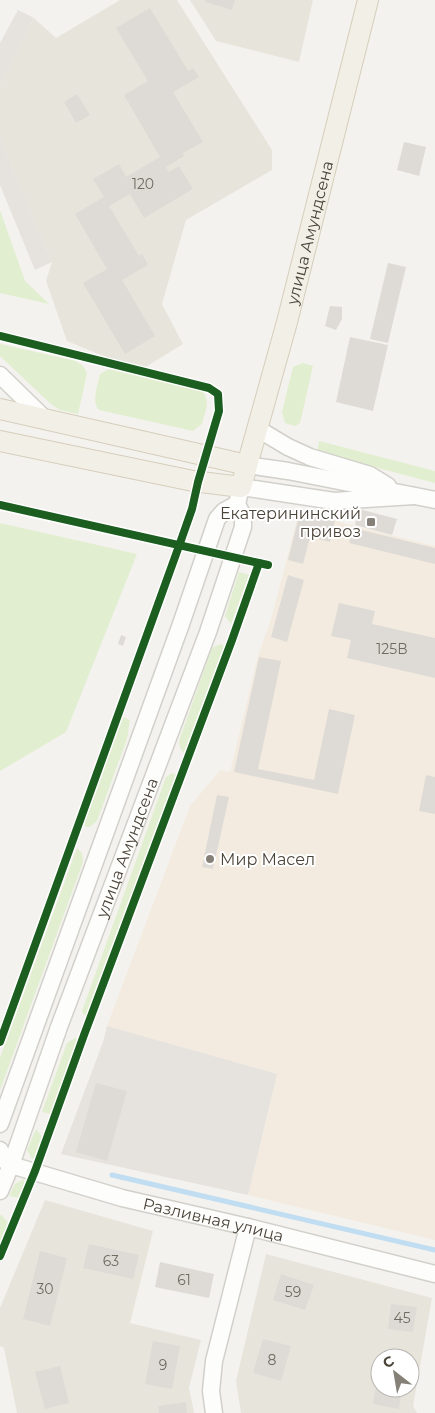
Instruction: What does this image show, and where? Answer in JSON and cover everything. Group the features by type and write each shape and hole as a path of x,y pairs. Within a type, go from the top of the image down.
{"main road":[{"name":"улица Амундсена","path":"239,495 258,429 368,0"},
{"path":"0,410 247,465"},
{"path":"0,441 193,481 239,495"}],"street":[{"path":"0,374 46,420"},
{"path":"258,429 310,458 370,475 398,492"},
{"path":"247,465 288,471 435,500"},
{"path":"239,495 334,501 414,496"},
{"name":"улица Амундсена","path":"0,1124 182,624 217,519 239,495"},
{"name":"улица Амундсена","path":"0,1191 11,1165 59,1027 208,632 243,527 239,495"},
{"path":"0,1150 4,1160 11,1165"},
{"name":"Разливная улица","path":"11,1165 122,1198 248,1226 435,1274"},
{"path":"214,1413 211,1391 214,1361 248,1226"}],"shaded area":[{"path":"120,0 177,0 272,150 272,170 186,220 162,304 183,344 144,368 123,364 67,341 46,281 52,262 0,138 0,85 34,18 56,38"},
{"path":"190,0 313,0 299,62 216,41"},
{"path":"18,10 34,18 0,85 0,43"},
{"path":"0,138 52,262 35,270 0,185"},
{"path":"299,512 435,546 435,1240 248,1195 277,1074 107,1026 190,806 220,770 230,772 258,656 272,616"},
{"path":"107,1026 277,1074 248,1195 61,1154 103,1042"},
{"path":"45,1200 153,1231 130,1323 201,1340 189,1388 194,1413 17,1413 4,1348 0,1346 0,1308"},
{"path":"266,1254 432,1298 420,1366 420,1348 370,1348 370,1398 414,1398 413,1406 417,1413 241,1413 236,1381"}],"green space":[{"path":"0,210 25,281 49,304 0,293"},
{"path":"0,344 76,361 83,366 87,373 78,414 60,410 52,405 0,356"},
{"path":"303,363 313,366 300,423 295,426 285,423 282,412 293,367"},
{"path":"109,369 202,391 207,403 202,424 193,431 99,410 95,398 100,374"},
{"path":"319,441 435,471 435,483 317,452"},
{"path":"0,523 137,554 66,732 0,771"},
{"path":"239,572 249,575 231,624 225,616"},
{"path":"220,644 224,646 184,753 180,748 179,741 212,648"},
{"path":"123,717 130,720 127,739 97,821 90,827 85,827 85,819"},
{"path":"172,773 177,775 87,1019 82,1011 166,777"},
{"path":"77,848 82,853 83,862 0,1090 0,1058"},
{"path":"75,1038 79,1039 51,1114 42,1112 67,1043"},
{"path":"36,1129 42,1137 36,1157 32,1159 27,1150"},
{"path":"24,1179 25,1183 19,1198 9,1196 15,1184"},
{"path":"1,1214 9,1224 0,1246 0,1217"}],"building":[{"path":"205,0 235,0 232,10 205,2"},
{"path":"150,8 188,71 193,68 199,77 173,92 203,142 183,153 184,156 166,167 169,172 179,166 193,189 144,218 130,194 109,206 139,256 142,254 148,265 122,280 155,336 125,354 83,283 107,269 75,214 104,197 93,179 119,164 126,177 160,157 124,95 148,81 116,28"},
{"path":"77,94 90,115 76,123 64,102"},
{"path":"404,142 426,147 419,176 397,170"},
{"path":"388,263 406,267 388,343 370,339"},
{"path":"330,306 342,307 342,319 336,330 325,326"},
{"path":"350,337 388,345 373,411 336,402"},
{"path":"359,509 397,519 392,535 355,525"},
{"path":"300,512 335,521 330,542 310,537 303,564 288,560"},
{"path":"353,528 435,548 435,564 349,543"},
{"path":"288,575 304,580 287,642 271,637"},
{"path":"339,603 375,611 372,624 435,638 435,678 347,658 351,640 331,636"},
{"path":"121,635 126,637 123,646 118,644"},
{"path":"259,657 281,661 258,769 314,780 329,709 355,715 338,794 234,772"},
{"path":"426,775 435,777 435,814 419,811"},
{"path":"217,795 229,797 213,869 202,867"},
{"path":"96,1083 127,1091 107,1161 76,1152"},
{"path":"89,1244 139,1255 133,1279 83,1268"},
{"path":"40,1251 67,1258 50,1326 23,1319"},
{"path":"160,1262 214,1274 209,1298 155,1287"},
{"path":"281,1274 314,1285 305,1310 273,1300"},
{"path":"391,1304 417,1307 413,1332 388,1329"},
{"path":"263,1339 291,1346 281,1381 253,1373"},
{"path":"153,1341 180,1346 172,1389 145,1384"},
{"path":"60,1366 69,1403 45,1409 35,1372"},
{"path":"374,1398 401,1398 399,1409 373,1404"},
{"path":"186,1402 187,1413 159,1413 158,1406"}],"waterway":[{"path":"112,1175 435,1250"}],"cycle path":[{"path":"0,336 209,388 218,394 219,411 192,509 0,1042"},
{"path":"0,505 268,565"},
{"path":"0,1256 35,1171 259,563"}],"place":[{"name":"Екатерининский привоз","path":"371,522"},
{"name":"Мир Масел","path":"210,859"}]}
